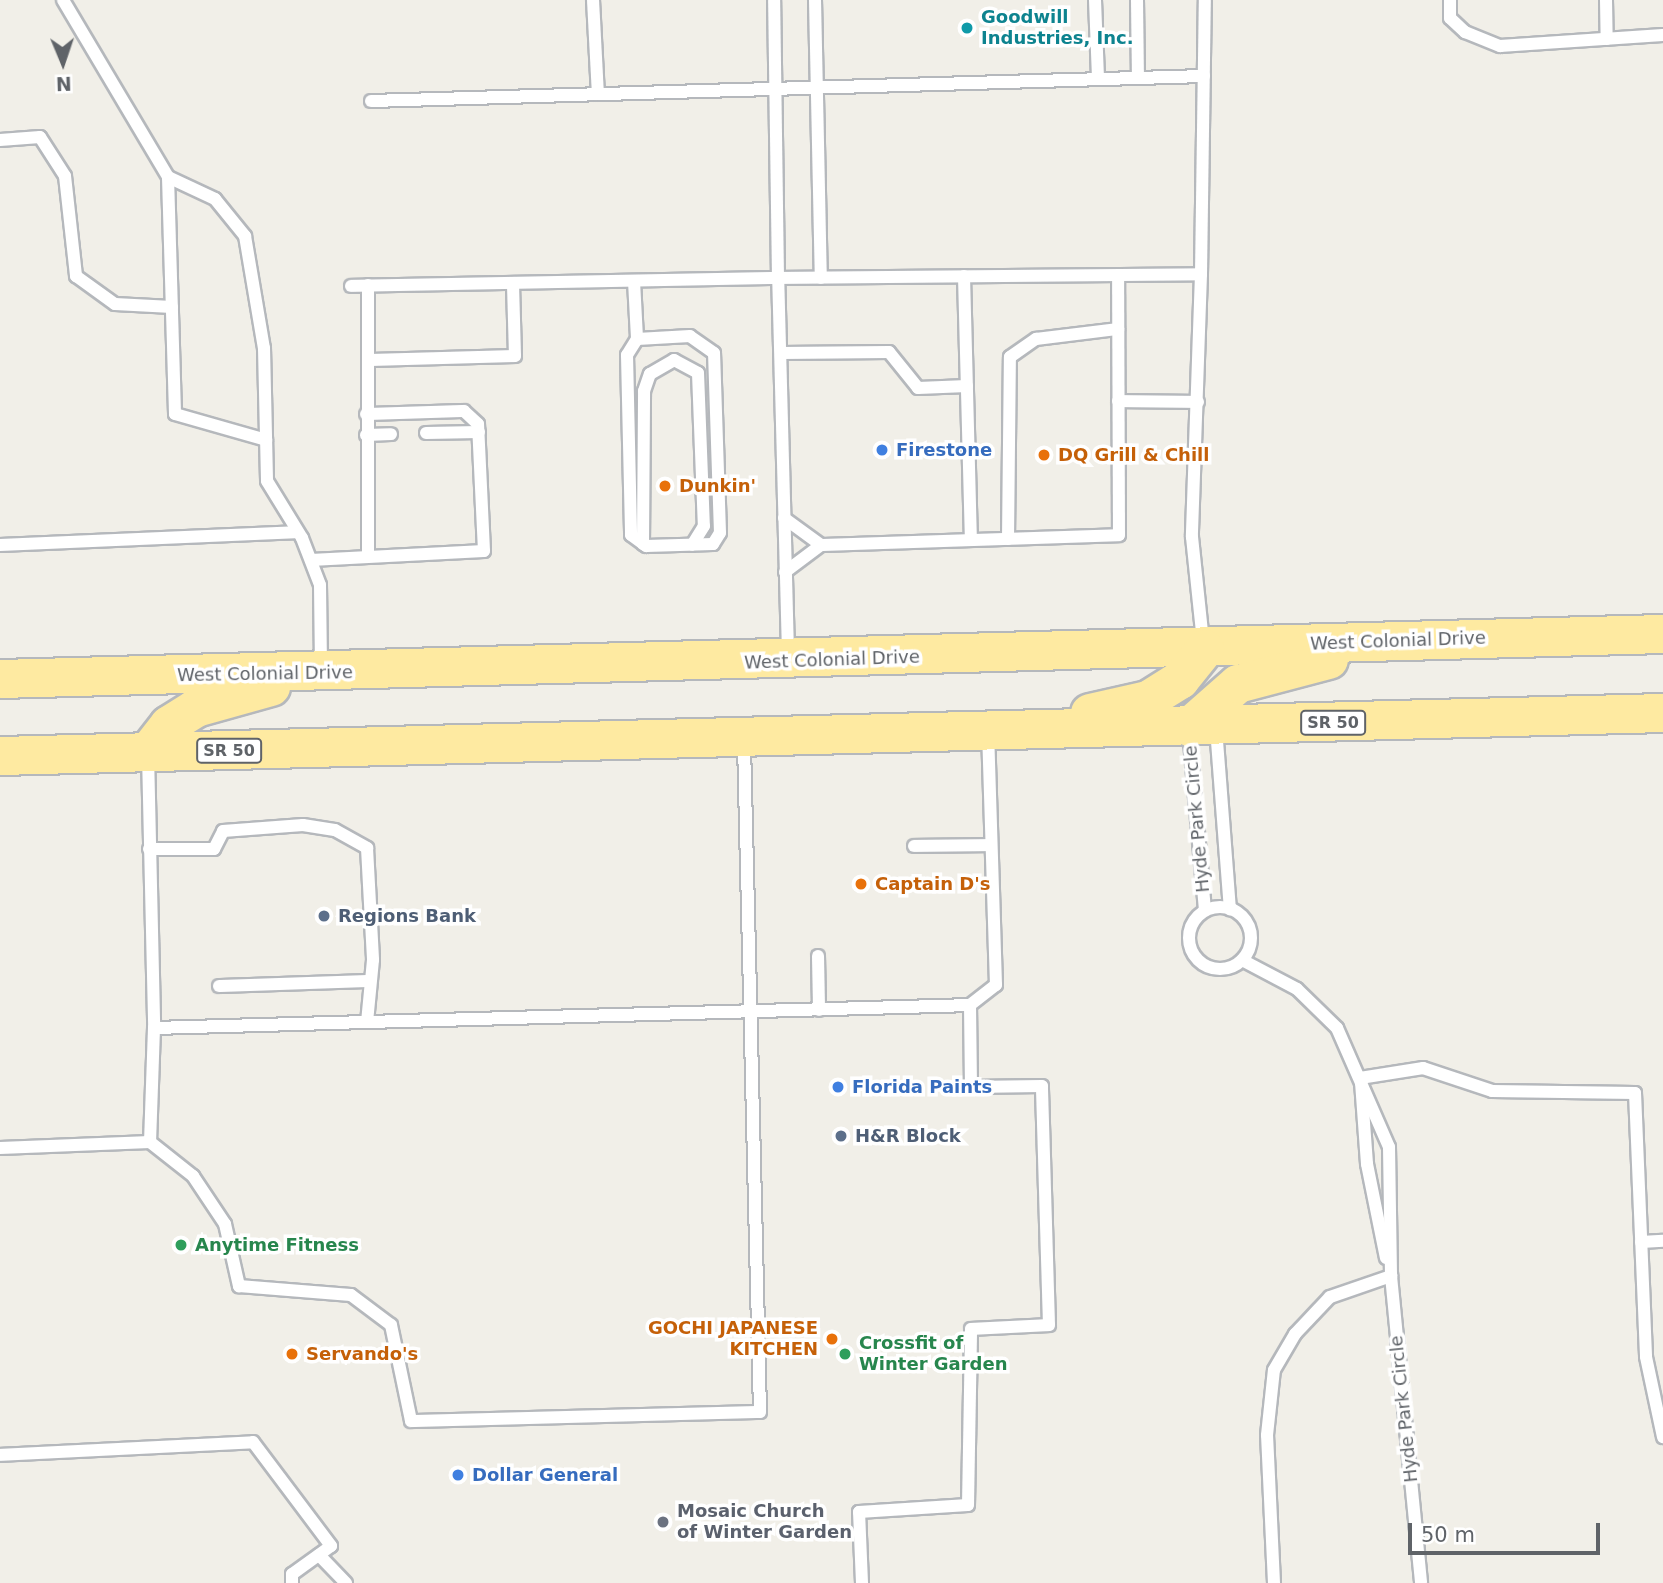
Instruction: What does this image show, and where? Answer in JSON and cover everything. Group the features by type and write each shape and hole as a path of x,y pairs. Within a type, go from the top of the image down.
{"highway":[{"name":"West Colonial Drive","path":"0,678 788,661 1663,634"},
{"path":"1203,727 1238,684 1406,640"},
{"path":"995,732 1148,700 1180,680 1205,649"},
{"path":"148,752 170,725 196,708 321,673"},
{"name":"SR 50","path":"0,756 744,739 1663,713"}],"lane":[{"path":"63,0 168,177 175,414 266,440"},
{"path":"593,0 597,94"},
{"path":"774,0 788,661"},
{"path":"815,0 821,278"},
{"path":"1095,0 1098,79"},
{"path":"1137,0 1138,78"},
{"path":"1205,0 1198,402 1192,537 1205,649"},
{"path":"1450,0 1450,18 1465,32 1500,46 1663,35"},
{"path":"1606,0 1607,39"},
{"path":"371,102 775,87 1204,76"},
{"path":"0,140 40,137 65,176 76,276 115,304 172,307"},
{"path":"168,177 215,199 245,236 264,348 267,481 311,560 320,585 321,673"},
{"path":"351,286 1201,274"},
{"path":"785,572 821,545 1119,536 1118,275"},
{"path":"964,276 971,540"},
{"path":"634,281 637,339 627,355 631,535 643,544 713,544 720,533 714,353 690,336 637,339"},
{"path":"370,360 514,356 513,283"},
{"path":"368,285 368,555"},
{"path":"1008,539 1010,357 1036,339 1118,329"},
{"path":"781,353 889,352 919,388 967,386"},
{"path":"643,544 644,391 650,374 674,360 698,373 704,526 692,545"},
{"path":"1118,401 1198,402"},
{"path":"311,560 484,551 480,432 464,411 366,414"},
{"path":"426,433 480,432"},
{"path":"366,435 391,434"},
{"path":"784,518 821,545"},
{"path":"0,545 295,532"},
{"name":"Hyde Park Circle","path":"1203,727 1230,909"},
{"name":"Hyde Park Circle","path":"1203,727 1205,911"},
{"path":"154,1028 970,1006 996,985 991,845 995,732"},
{"path":"0,1148 150,1142 193,1176 225,1224 239,1286 351,1295 391,1325 411,1421 760,1412 753,1012 744,739"},
{"path":"148,752 154,1028 150,1142"},
{"path":"149,849 214,849 223,831 303,825 335,830 367,848 367,1022"},
{"path":"914,846 991,845"},
{"path":"1230,909 1250,931 1242,960 1213,968 1195,957 1191,926 1205,911 1230,909"},
{"path":"818,956 819,1010"},
{"name":"Hyde Park Circle","path":"1242,960 1297,989 1336,1028 1389,1147 1391,1276 1421,1583"},
{"path":"219,986 369,981"},
{"path":"862,1583 859,1512 968,1505 971,1329 1049,1325 1042,1086 971,1087 970,1006"},
{"path":"1360,1078 1423,1068 1492,1091 1635,1093 1646,1357 1663,1437"},
{"name":"Hyde Park Circle","path":"1360,1078 1367,1164 1391,1276"},
{"path":"1641,1242 1663,1241"},
{"path":"1274,1583 1266,1435 1274,1370 1296,1334 1330,1297 1391,1276"},
{"path":"0,1455 253,1442 331,1546 292,1574 292,1583"},
{"path":"319,1555 346,1583"}],"place":[{"name":"Goodwill Industries, Inc.","path":"967,28"},
{"name":"Firestone","path":"882,450"},
{"name":"DQ Grill & Chill","path":"1044,455"},
{"name":"Dunkin'","path":"665,486"},
{"name":"Captain D's","path":"861,884"},
{"name":"Regions Bank","path":"324,916"},
{"name":"Florida Paints","path":"838,1087"},
{"name":"H&R Block","path":"841,1136"},
{"name":"Anytime Fitness","path":"181,1245"},
{"name":"GOCHI JAPANESE KITCHEN","path":"832,1339"},
{"name":"Servando's","path":"292,1354"},
{"name":"Crossfit of Winter Garden","path":"845,1354"},
{"name":"Dollar General","path":"458,1475"},
{"name":"Mosaic Church of Winter Garden","path":"663,1522"}]}
